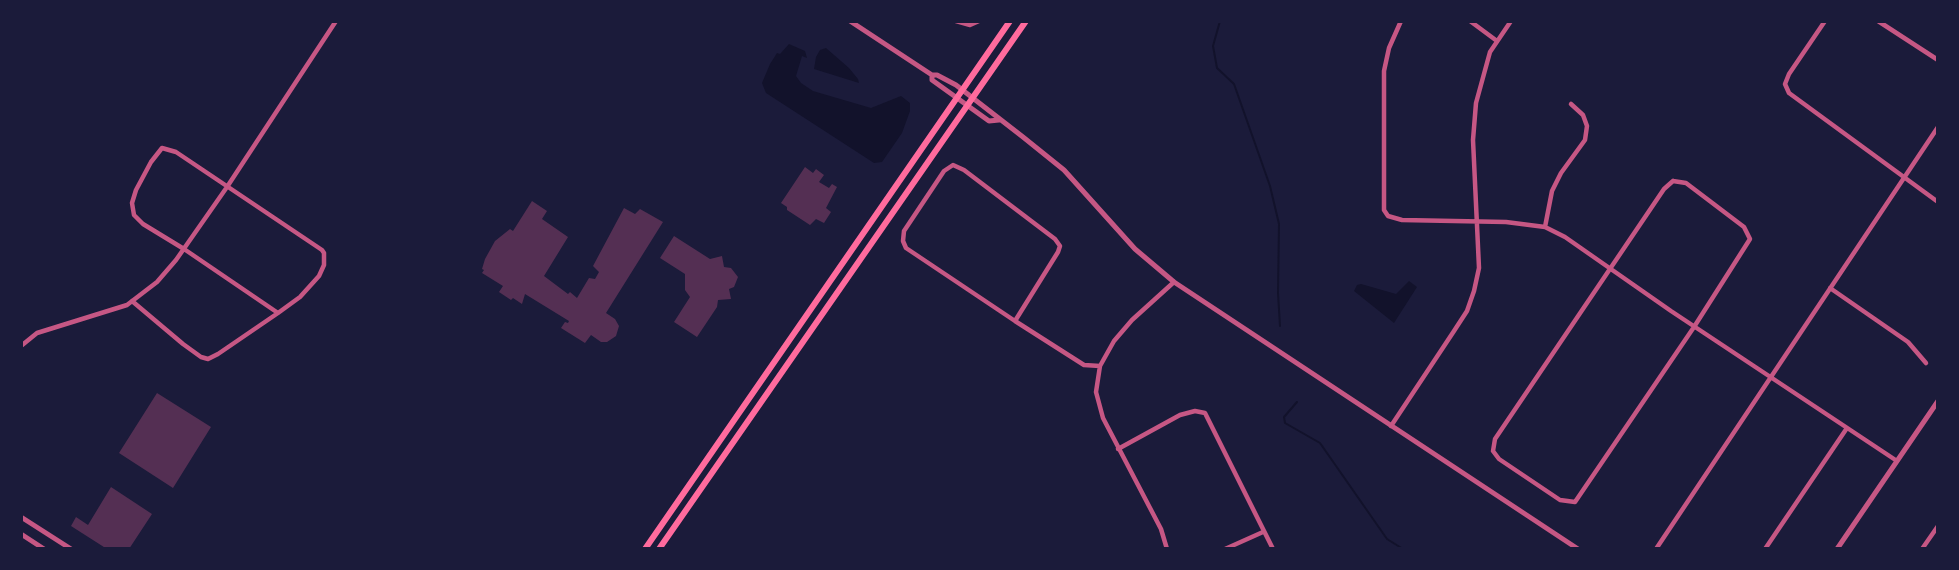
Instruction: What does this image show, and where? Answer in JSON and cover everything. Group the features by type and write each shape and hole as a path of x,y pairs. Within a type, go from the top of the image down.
{"main road":[{"path":"645,549 1010,21"},
{"path":"659,549 1026,21"}],"street":[{"path":"21,346 37,333 127,305 157,282 184,249 227,187 336,21"},
{"path":"850,21 932,75 937,75 974,98 1064,170 1135,249 1174,282 1578,549"},
{"path":"956,21 970,26 979,21"},
{"path":"1401,21 1389,48 1384,71 1384,210 1388,216 1402,220 1506,222 1545,227 1565,237 1694,327 1897,461"},
{"path":"1469,21 1497,41"},
{"path":"1391,426 1467,310 1479,268 1474,121 1482,77 1490,52 1511,21"},
{"path":"1825,21 1789,74 1785,84 1788,93 1938,202"},
{"path":"1878,21 1938,60"},
{"path":"932,75 932,80 989,121 999,120"},
{"path":"1545,227 1552,191 1561,173 1585,140 1587,126 1583,115 1571,104"},
{"path":"1656,549 1938,127"},
{"path":"132,301 183,344 208,359 278,313 300,297 319,276 324,265 324,253 176,152 162,148 151,162 132,202 134,215 143,224 278,313"},
{"path":"1015,321 1060,246 1025,216 964,170 953,165 944,171 904,231 903,241 906,248 1015,321 1084,365 1100,366"},
{"path":"1673,181 1686,183 1744,226 1751,239 1575,502 1560,500 1499,459 1493,451 1495,439 1611,270 1664,189 1673,181"},
{"path":"1167,549 1161,529 1103,418 1096,392 1100,366 1114,341 1132,320 1174,282"},
{"path":"1830,288 1909,342 1926,363"},
{"path":"1837,549 1938,401"},
{"path":"1118,449 1180,415 1195,411 1205,413 1273,549"},
{"path":"1765,549 1847,428"},
{"path":"21,517 71,549"},
{"path":"1922,549 1938,526"},
{"path":"1225,549 1263,532"},
{"path":"21,534 44,549"}],"shaded area":[{"path":"789,44 805,51 807,58 802,56 796,76 813,91 871,108 901,96 910,103 902,133 882,162 874,163 766,93 762,83 770,64 777,53 780,54"},
{"path":"826,48 849,68 859,83 814,69 820,50"},
{"path":"1409,281 1417,287 1394,323 1354,291 1357,285 1361,284 1396,294"}],"building":[{"path":"805,167 813,173 816,169 824,175 819,182 829,188 832,184 837,187 826,208 831,212 824,223 816,219 810,225 781,203"},
{"path":"532,201 547,211 542,219 568,237 544,276 577,298 589,278 595,279 599,272 593,266 624,208 635,214 640,209 663,222 606,313 615,319 619,326 616,336 607,342 601,342 591,335 585,343 561,328 569,321 525,294 522,304 513,298 511,300 499,292 503,286 482,273 485,259 495,241 510,229 513,231"},
{"path":"674,236 710,259 722,256 724,267 731,268 738,277 734,287 729,289 731,299 718,300 717,307 697,337 674,322 690,297 685,290 685,274 660,258"},
{"path":"157,393 211,427 173,488 119,453"},
{"path":"111,487 152,514 129,549 107,549 71,526 76,517 88,525"}],"waterway":[{"path":"1220,21 1213,46 1217,68 1234,84 1270,186 1279,224 1280,326"},
{"path":"1297,402 1284,417 1285,423 1320,443 1387,539 1403,549"}]}
